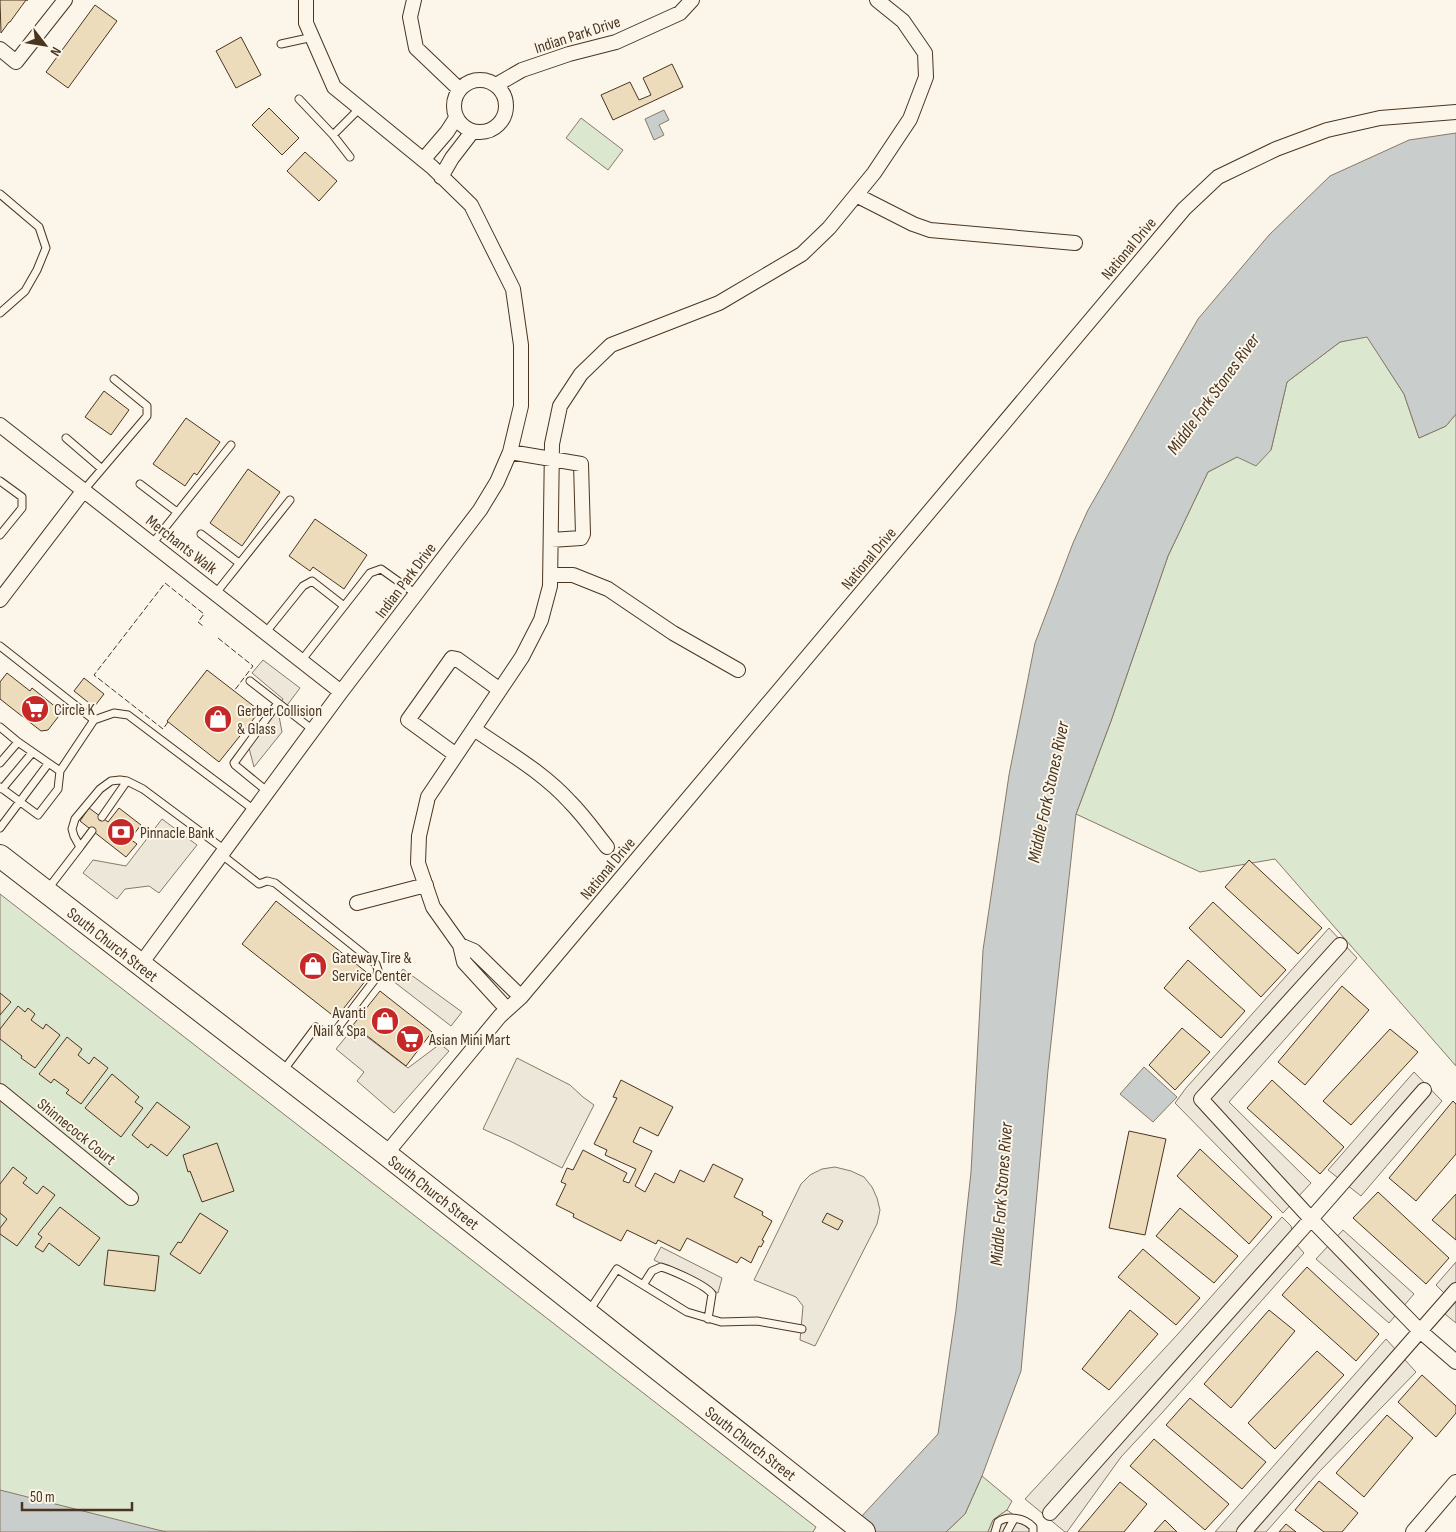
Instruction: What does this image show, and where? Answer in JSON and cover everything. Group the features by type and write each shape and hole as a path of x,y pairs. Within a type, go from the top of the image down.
{"highway":[{"name":"South Church Street","path":"0,856 386,1154 864,1532"}],"street":[{"path":"0,49 16,62 65,0"},
{"name":"Indian Park Drive","path":"140,965 341,692 480,510 510,452 521,406 521,345 513,289 470,205 423,160 334,87 306,23 306,0"},
{"path":"414,0 410,16 416,48 459,89"},
{"name":"Indian Park Drive","path":"496,85 522,70 569,54 616,42 680,13 692,0"},
{"path":"507,1009 464,962 460,945 433,908 418,863 419,836 428,797 522,657 541,620 550,586 552,444 560,406 581,374 611,345 719,303 802,254 829,228 874,173 910,119 926,77 925,54 903,21 877,0"},
{"path":"477,79 488,80 496,85 503,93 506,103 505,113 500,123 492,129 482,132 472,132 462,127 456,118 453,103 459,89 467,82 477,79"},
{"name":"National Drive","path":"386,1154 500,1016 521,997 1184,209 1218,177 1276,149 1327,130 1380,118 1456,112"},
{"path":"423,160 447,132 456,118"},
{"path":"441,176 472,132"},
{"path":"856,195 913,224 930,230 1075,243"},
{"name":"Merchants Walk","path":"0,425 341,692"},
{"path":"510,452 581,464 583,534 580,538 550,540"},
{"path":"1,596 84,490"},
{"path":"550,575 574,575 608,590 673,634 738,670"},
{"path":"456,755 408,720 452,658 457,659 500,690"},
{"path":"474,729 553,786 570,802 607,847"},
{"path":"357,903 426,885"},
{"path":"460,945 474,951 521,997"},
{"path":"1340,945 1201,1099 1311,1219 1420,1331 1456,1362"},
{"path":"1050,1513 1424,1090"},
{"name":"Shinnecock Court","path":"0,1091 131,1198"},
{"path":"1244,1532 1456,1290"},
{"path":"1418,1530 1456,1483"}],"lane":[{"path":"281,44 313,37"},
{"path":"299,98 333,135 350,157"},
{"path":"333,135 360,108"},
{"path":"0,194 40,227 46,248 37,270 25,291 0,313"},
{"path":"84,490 147,416 147,406 114,379"},
{"path":"66,438 102,469"},
{"path":"152,544 231,445"},
{"path":"0,481 22,497 22,508 0,535"},
{"path":"140,484 177,512"},
{"path":"0,492 7,486"},
{"path":"216,593 290,500"},
{"path":"201,534 239,563"},
{"path":"301,661 370,573 381,569 416,594"},
{"path":"266,632 303,586 312,581 344,606"},
{"path":"0,658 3,648 94,720"},
{"path":"250,681 313,730"},
{"path":"268,792 234,765 234,763 278,703"},
{"path":"32,753 1,788 38,816 58,789 60,771 94,720 114,713 128,715 254,810"},
{"path":"0,727 32,753 60,771"},
{"path":"0,763 18,742"},
{"path":"0,828 48,764"},
{"path":"80,848 72,829 75,819 100,789 111,781 127,781 143,789 224,852 259,884 267,881 275,883 376,964 378,970 376,978 337,1028 325,1032 316,1027 282,1074"},
{"path":"102,817 127,781"},
{"path":"46,892 92,831"},
{"path":"643,1285 652,1271 660,1267 703,1286 710,1290 712,1294 708,1318"},
{"path":"587,1313 617,1269 686,1312 721,1322 757,1321 802,1329"},
{"path":"994,1532 997,1524 1003,1519 1024,1521 1033,1527 1033,1532"},
{"path":"1007,1532 1014,1519"}],"green space":[{"path":"581,118 623,150 608,170 566,138"},
{"path":"1367,336 1404,394 1419,438 1446,426 1456,414 1456,1066 1275,859 1200,872 1076,814 1111,721 1168,556 1208,472 1237,457 1271,450 1287,382 1340,342"},
{"path":"0,894 816,1527 813,1532 0,1531"},
{"path":"982,1476 1012,1501 1007,1510 993,1520 988,1532 946,1532 965,1514"}],"shaded area":[{"path":"263,660 300,688 279,716 282,732 254,767 249,748 283,699 252,673"},
{"path":"162,819 197,845 159,893 149,886 125,889 117,899 83,873 93,860 126,866"},
{"path":"1329,928 1357,958 1229,1102 1311,1183 1283,1213 1175,1103 1186,1088"},
{"path":"403,969 462,1012 451,1026 393,981"},
{"path":"354,1027 408,1068 440,1044 449,1051 394,1113 357,1081 364,1072 336,1049"},
{"path":"517,1058 570,1085 594,1105 562,1168 483,1129"},
{"path":"1414,1072 1442,1101 1361,1196 1328,1170"},
{"path":"835,1167 864,1177 872,1187 880,1210 877,1224 815,1346 800,1340 803,1306 796,1297 754,1280 801,1184 810,1175 822,1169"},
{"path":"1282,1217 1291,1226 1296,1244 1304,1253 1121,1457 1067,1532 1065,1532 1025,1499 1177,1335"},
{"path":"1343,1230 1414,1294 1389,1323 1316,1259"},
{"path":"661,1247 722,1278 718,1293 654,1260"},
{"path":"1456,1262 1456,1323 1434,1305 1444,1293 1436,1285"},
{"path":"1386,1339 1416,1372 1319,1472 1266,1532 1215,1532"},
{"path":"1007,1510 1037,1532 988,1532 993,1520"}],"water":[{"path":"664,110 669,120 659,125 664,135 654,140 645,119"},
{"name":"Middle Fork Stones River","path":"1456,133 1456,414 1446,426 1419,438 1404,394 1367,337 1340,342 1287,382 1271,450 1256,466 1237,457 1208,472 1168,556 1111,721 1076,814 1048,1070 1021,1371 982,1476 965,1514 946,1532 847,1532 938,1434 956,1310 971,1172 983,950 1009,775 1035,643 1073,543 1088,510 1198,319 1269,235 1330,176 1409,140"},
{"path":"1144,1067 1177,1097 1153,1122 1120,1094"},
{"path":"0,1490 166,1532 0,1532"}],"building":[{"path":"0,0 26,0 1,33"},
{"path":"95,5 117,21 68,88 46,72"},
{"path":"241,37 261,75 236,88 216,51"},
{"path":"672,64 683,87 613,120 601,95 630,82 639,100 651,95 643,78"},
{"path":"269,108 299,138 282,155 252,125"},
{"path":"305,152 337,181 319,201 287,171"},
{"path":"104,391 129,410 111,435 85,417"},
{"path":"186,418 220,442 197,475 194,473 185,486 153,464"},
{"path":"248,469 280,492 242,546 210,523"},
{"path":"315,519 367,555 344,589 313,567 310,571 289,556"},
{"path":"207,670 260,711 219,762 167,721"},
{"path":"7,673 30,691 32,688 62,712 48,730 41,731 0,699 0,682"},
{"path":"84,678 104,694 94,707 74,691"},
{"path":"89,808 108,822 119,808 141,825 130,839 137,844 126,857 80,821"},
{"path":"1249,860 1322,928 1298,954 1225,887"},
{"path":"276,901 370,975 336,1018 242,944"},
{"path":"1213,902 1286,970 1261,997 1189,928"},
{"path":"1188,960 1245,1011 1221,1038 1164,988"},
{"path":"1342,986 1369,1010 1305,1085 1278,1062"},
{"path":"380,991 432,1032 406,1066 353,1025"},
{"path":"0,993 11,1002 0,1015"},
{"path":"18,1006 25,1012 28,1008 35,1014 31,1020 43,1029 46,1024 60,1035 35,1068 0,1039 0,1029"},
{"path":"1182,1028 1210,1052 1175,1090 1149,1065"},
{"path":"1390,1029 1418,1052 1351,1125 1323,1101"},
{"path":"67,1037 82,1049 78,1055 89,1064 94,1057 108,1068 81,1104 66,1093 69,1090 54,1079 51,1083 39,1074"},
{"path":"112,1074 139,1097 135,1102 143,1108 121,1137 85,1108"},
{"path":"621,1080 673,1107 658,1136 640,1127 633,1142 652,1151 635,1186 645,1192 655,1173 674,1183 680,1170 704,1182 713,1164 743,1179 734,1197 763,1212 762,1215 772,1221 762,1240 764,1241 761,1247 759,1246 751,1263 741,1257 737,1263 687,1238 680,1251 658,1240 656,1244 627,1230 621,1241 573,1217 574,1214 556,1205 566,1184 561,1182 567,1168 573,1170 583,1150 627,1173 623,1181 629,1183 636,1169 605,1155 607,1150 594,1144 617,1098 613,1097"},
{"path":"1272,1080 1344,1147 1320,1174 1247,1108"},
{"path":"1453,1101 1456,1104 1456,1154 1416,1201 1389,1178"},
{"path":"157,1102 190,1127 167,1156 151,1144 148,1148 132,1135"},
{"path":"1129,1131 1166,1139 1145,1235 1109,1228"},
{"path":"217,1143 234,1191 202,1202 190,1171 188,1172 183,1155"},
{"path":"1200,1149 1272,1217 1249,1244 1177,1176"},
{"path":"13,1167 27,1178 23,1183 37,1194 43,1186 55,1195 17,1246 0,1234 0,1228 7,1219 0,1213 0,1184"},
{"path":"1378,1192 1449,1258 1426,1284 1353,1218"},
{"path":"1456,1194 1456,1240 1432,1220"},
{"path":"60,1207 100,1238 79,1266 49,1243 43,1252 35,1247 42,1237 38,1234"},
{"path":"1180,1208 1238,1256 1214,1283 1156,1236"},
{"path":"200,1213 228,1231 200,1274 170,1254 178,1242 181,1243"},
{"path":"827,1213 843,1221 838,1230 822,1222"},
{"path":"1143,1249 1200,1298 1176,1325 1118,1277"},
{"path":"108,1250 159,1256 155,1291 104,1285"},
{"path":"1307,1267 1379,1334 1356,1361 1282,1295"},
{"path":"1130,1310 1158,1334 1109,1390 1082,1369"},
{"path":"1269,1310 1295,1331 1231,1408 1204,1384"},
{"path":"1317,1351 1344,1375 1275,1449 1248,1423"},
{"path":"1422,1375 1456,1406 1456,1413 1436,1437 1398,1402"},
{"path":"1190,1398 1266,1462 1242,1489 1166,1425"},
{"path":"1387,1415 1413,1438 1364,1497 1336,1473"},
{"path":"1154,1439 1229,1504 1205,1530 1130,1466"},
{"path":"1319,1481 1358,1513 1342,1532 1324,1532 1295,1510"},
{"path":"1120,1482 1147,1504 1124,1532 1078,1532"},
{"path":"1165,1520 1177,1532 1154,1532"},
{"path":"1286,1524 1296,1532 1279,1532"}],"fence":[{"path":"168,722 163,729 94,675 165,583 204,614 198,622 203,626"},
{"path":"218,638 253,666 234,691"}],"place":[{"name":"Circle K","path":"35,709"},
{"name":"Gerber Collision & Glass","path":"218,719"},
{"name":"Pinnacle Bank","path":"121,832"},
{"name":"Gateway Tire & Service Center","path":"313,966"},
{"name":"Avanti Nail & Spa","path":"385,1021"},
{"name":"Asian Mini Mart","path":"410,1039"}]}
